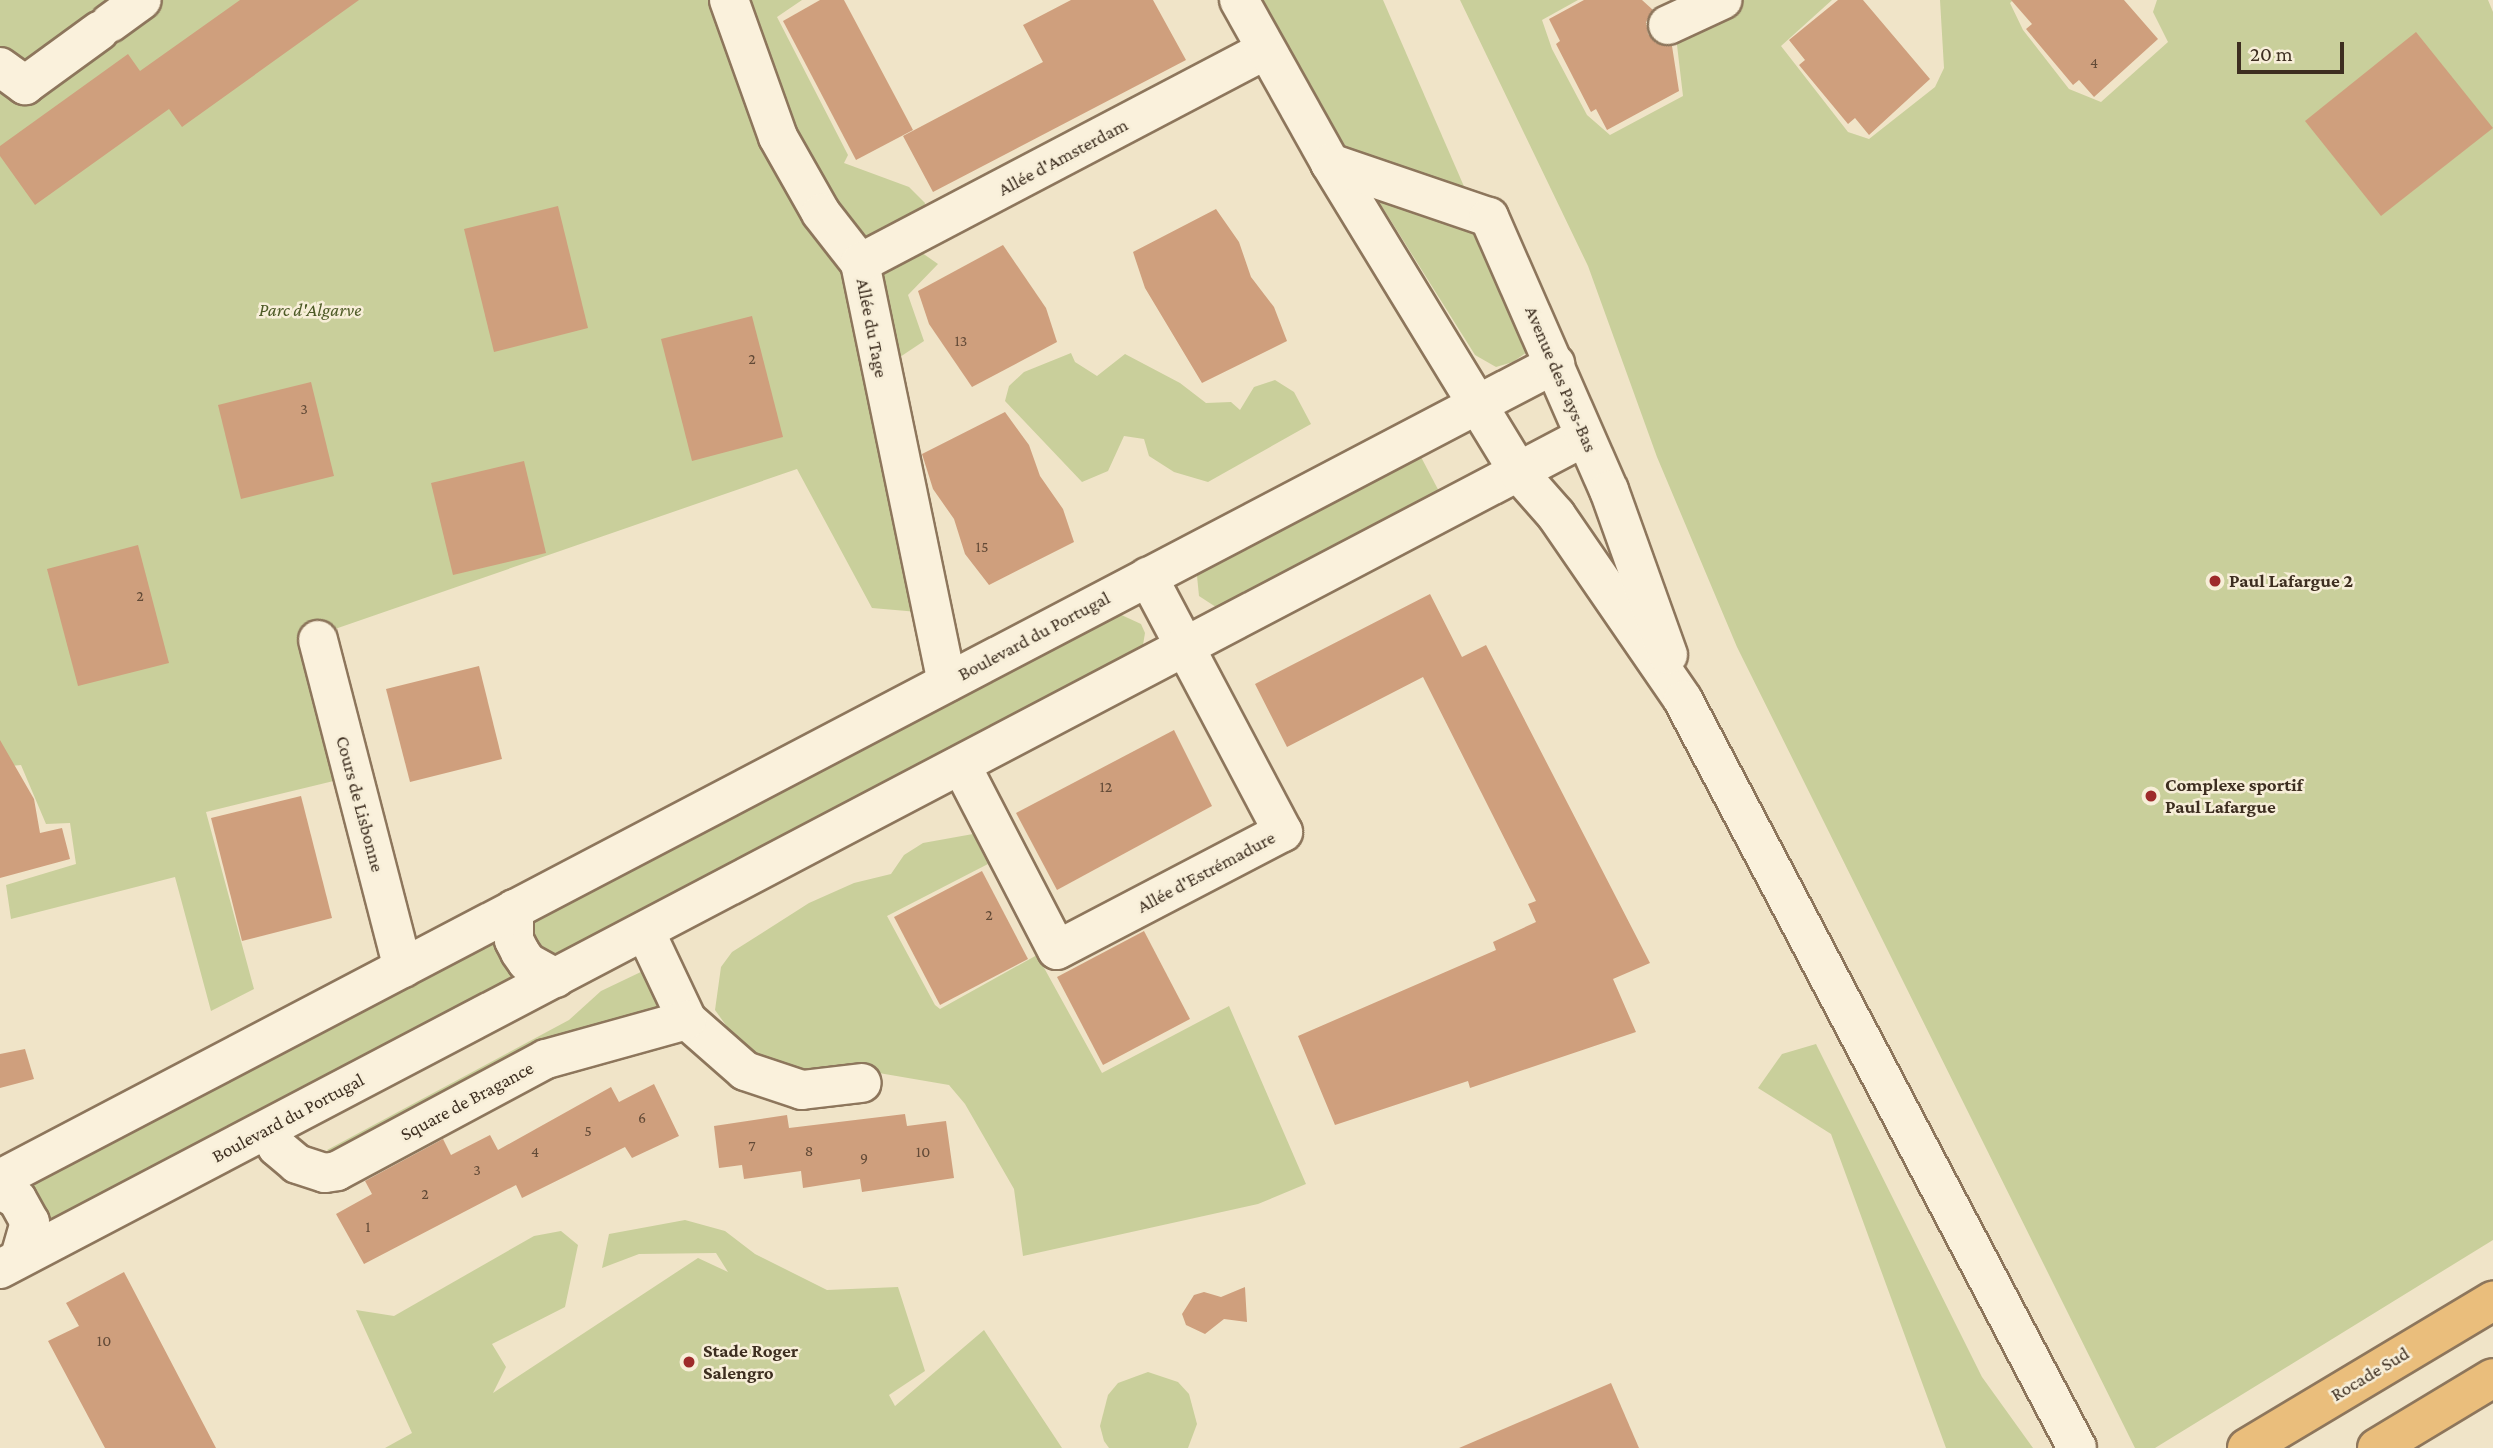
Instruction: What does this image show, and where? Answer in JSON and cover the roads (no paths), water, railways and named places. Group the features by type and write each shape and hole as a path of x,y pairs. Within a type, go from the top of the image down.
{"highway":[{"name":"Rocade Sud","path":"2247,1448 2493,1301"},
{"path":"2377,1448 2493,1378"}],"street":[{"path":"0,67 25,85 142,0"},
{"name":"Allée du Tage","path":"729,0 778,137 821,213 860,263 947,682"},
{"name":"Avenue des Pays-Bas","path":"1239,0 1331,163 1480,403 1519,473 1556,515 1684,700 2077,1448"},
{"path":"1668,25 1722,0"},
{"name":"Allée d'Amsterdam","path":"860,263 1265,50"},
{"name":"Avenue des Pays-Bas","path":"1331,163 1489,217 1618,511 1684,700"},
{"name":"Boulevard du Portugal","path":"0,1179 1555,363"},
{"name":"Boulevard du Portugal","path":"10,1264 1584,437"},
{"name":"Allée d'Estrémadure","path":"961,765 1057,950 1283,832 1148,577"},
{"name":"Cours de Lisbonne","path":"318,640 402,968"},
{"path":"514,909 514,940 520,952 527,962 556,978"},
{"path":"645,931 687,1020 745,1071 802,1090 862,1083"},
{"name":"Square de Bragance","path":"268,1129 277,1147 297,1164 325,1173 337,1171 546,1059 687,1020"},
{"name":"Boulevard du Portugal","path":"0,1190 17,1199 30,1222 10,1264"}],"place":[{"name":"Paul Lafargue 2","path":"2215,581"},
{"name":"Complexe sportif Paul Lafargue","path":"2151,796"},
{"name":"Stade Roger Salengro","path":"689,1362"}],"park label":[{"name":"Parc d'Algarve","path":"310,310"}]}
